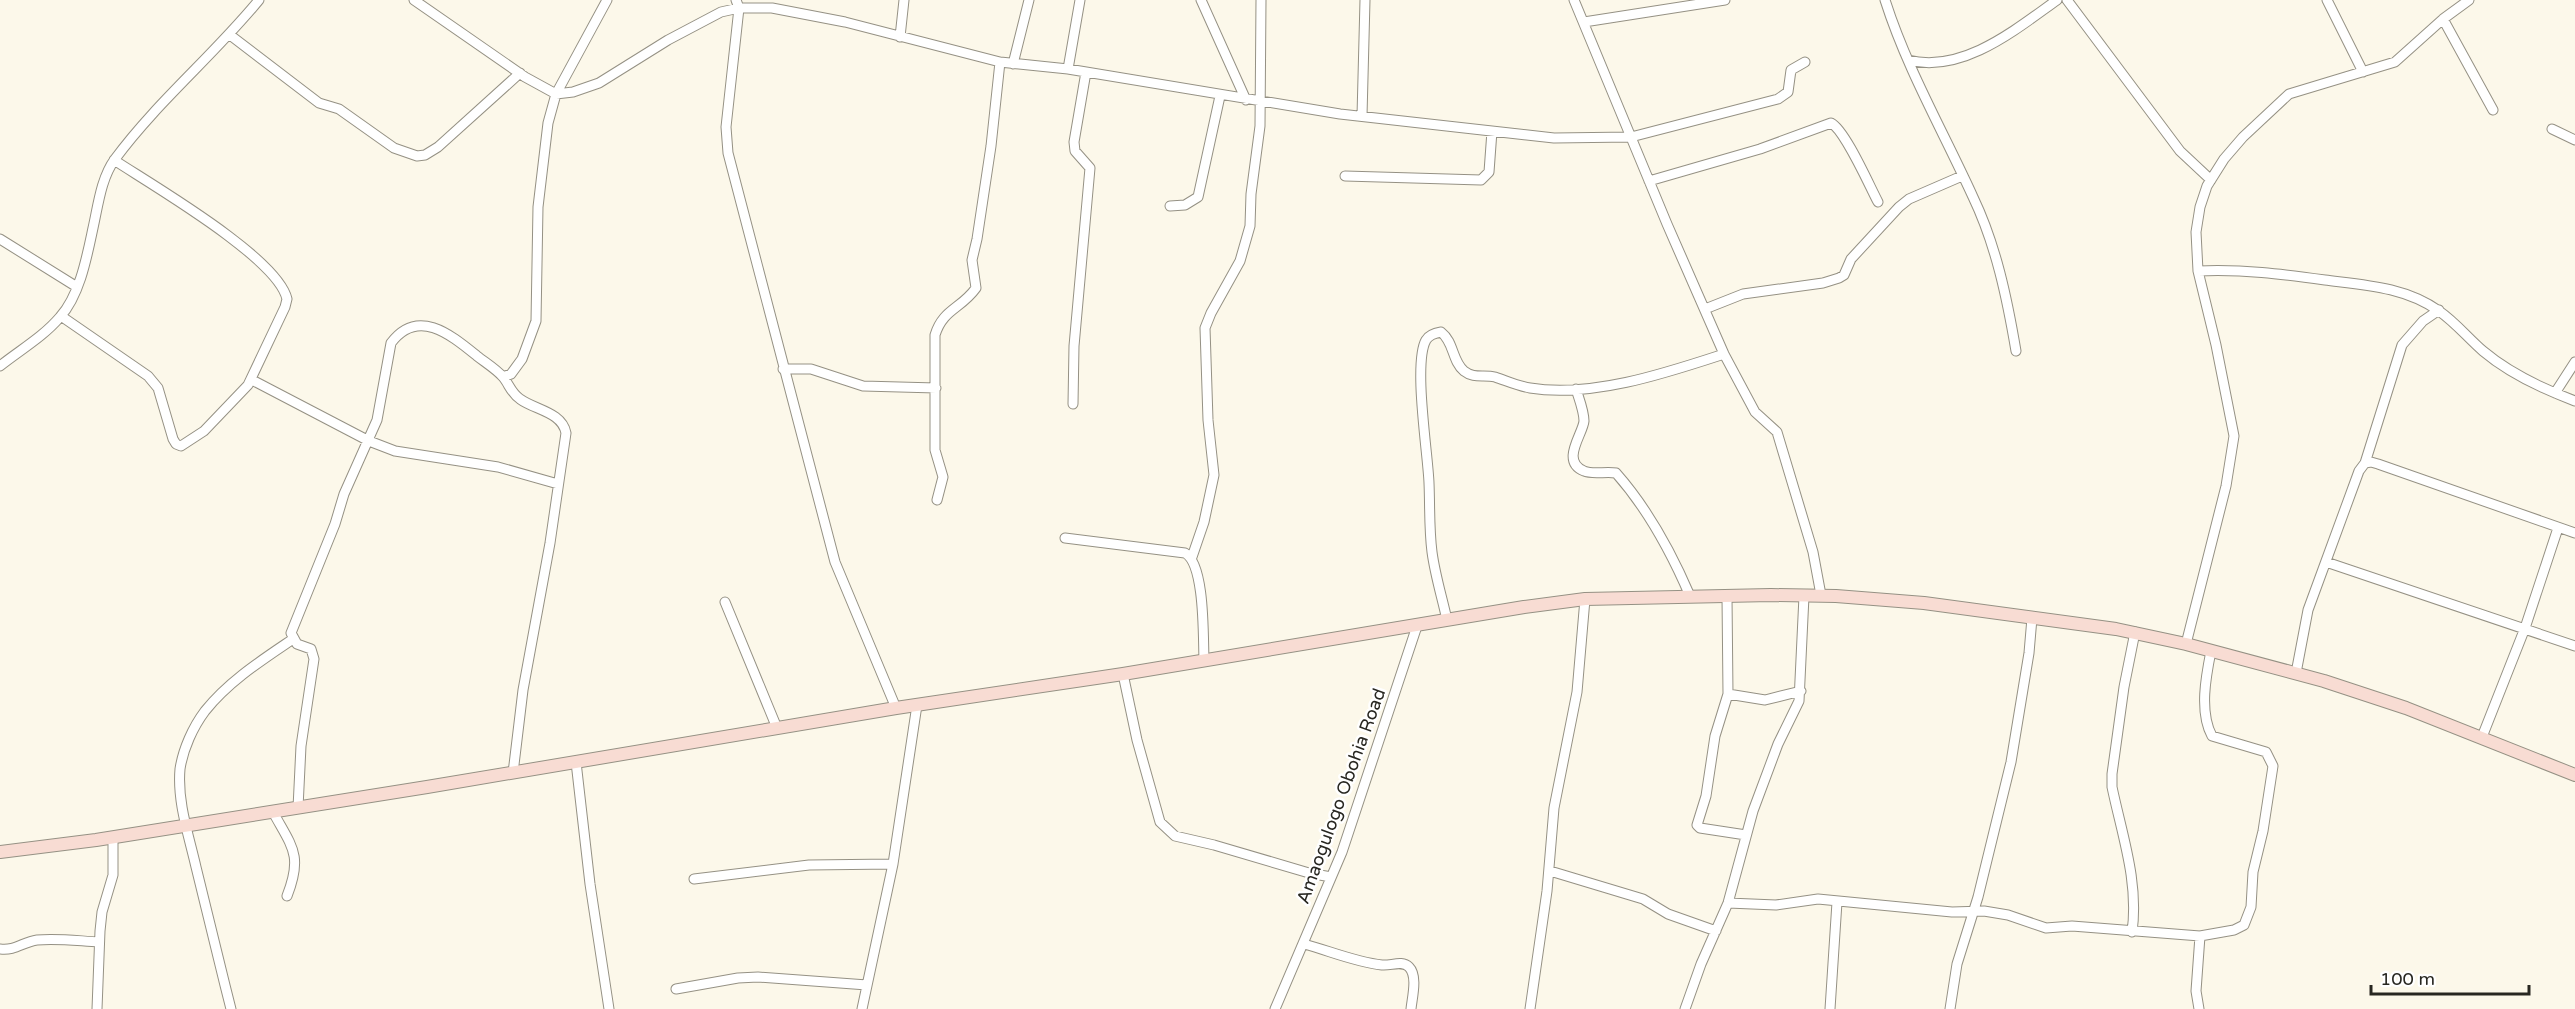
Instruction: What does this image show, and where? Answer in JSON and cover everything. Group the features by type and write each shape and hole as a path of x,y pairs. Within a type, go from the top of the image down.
{"street":[{"path":"0,366 42,335 61,316 76,287 89,247 99,198 114,160 230,35 259,0"},
{"path":"414,0 520,73 556,94 573,92 598,82 700,22 737,4 811,15 1012,64 1068,69 1260,103 1492,131 1579,139 1631,138 1784,96 1788,92 1791,70 1805,62"},
{"path":"503,377 511,374 522,359 536,321 538,207 548,123 556,94 607,0"},
{"path":"900,37 904,0"},
{"path":"1012,64 1029,0"},
{"path":"1068,69 1080,0"},
{"path":"1201,0 1246,100"},
{"path":"1204,659 1200,593 1192,557 1204,522 1214,475 1208,420 1206,328 1211,313 1240,261 1250,226 1260,103 1261,0"},
{"path":"1362,116 1365,0"},
{"path":"1574,0 1724,354 1755,412 1777,432 1814,552 1821,596"},
{"path":"1584,22 1725,0"},
{"path":"1885,0 1908,60 1974,198 2001,275 2016,351"},
{"path":"1908,60 1922,64 1948,63 2002,37 2057,0"},
{"path":"2067,0 2180,151 2211,180"},
{"path":"2327,0 2363,72"},
{"path":"2186,644 2226,486 2234,436 2216,345 2198,271 2196,232 2200,207 2211,180 2242,137 2289,94 2396,62 2443,19 2469,0"},
{"path":"737,4 726,127 728,153 783,369 803,434 836,562 896,708"},
{"path":"2443,19 2493,110"},
{"path":"230,35 319,103 339,109 394,148 409,155 425,154 438,147 520,73"},
{"path":"937,500 943,477 934,450 935,335 939,322 969,298 976,288 972,260 991,146 1000,62"},
{"path":"1073,404 1074,346 1090,168 1075,151 1074,142 1086,72"},
{"path":"1170,206 1185,205 1198,197 1220,96"},
{"path":"1649,181 1760,149 1831,123 1836,126 1843,137 1878,202"},
{"path":"2552,129 2575,140"},
{"path":"1345,176 1481,180 1489,172 1492,131"},
{"path":"61,316 148,376 158,388 173,439 181,446 204,431 252,380 285,307 286,293 264,267 232,238 114,160"},
{"path":"1705,309 1743,294 1823,283 1839,278 1844,274 1851,258 1899,207 1910,199 1962,176"},
{"path":"0,239 76,287"},
{"path":"2198,271 2245,270 2370,285 2414,297 2439,310 2500,364 2575,401"},
{"path":"2296,673 2304,625 2362,465 2365,463 2402,345 2423,321 2439,310"},
{"path":"298,808 301,746 315,659 311,649 297,644 293,639 292,627 335,524 344,494 377,420 391,343 408,327 419,325 442,332 458,341 503,377 520,399 539,407 562,422 565,427 550,543 523,690 513,773"},
{"path":"1448,620 1435,569 1430,533 1429,484 1422,397 1426,339 1434,333 1442,332 1449,338 1463,371 1474,377 1488,376 1532,388 1576,389 1645,377 1724,354"},
{"path":"2555,393 2575,362"},
{"path":"783,369 811,369 863,387 936,388"},
{"path":"252,380 369,441 395,451 498,467 558,483"},
{"path":"1576,389 1584,418 1583,427 1575,441 1575,461 1580,469 1586,472 1616,473 1628,487 1656,530 1690,597"},
{"path":"2365,463 2379,464 2575,533"},
{"path":"2482,737 2525,628 2558,528"},
{"path":"1065,538 1185,553 1192,557"},
{"path":"2326,562 2575,646"},
{"path":"1685,1009 1701,964 1728,903 1746,835 1778,744 1796,712 1801,691 1804,596"},
{"path":"0,852 273,812 896,708 1123,674 1204,659 1585,599 1804,596 1879,598 2135,632 2296,673 2406,708 2575,775"},
{"path":"1727,597 1728,694 1715,736 1706,796 1697,825 1700,828 1746,835"},
{"path":"1530,1009 1550,871 1554,808 1573,718 1585,599"},
{"path":"725,602 777,728"},
{"path":"1950,1009 1957,964 1973,912 2011,762 2027,665 2031,618"},
{"name":"Amaogulogo Obohia Road","path":"1275,1009 1346,841 1417,626"},
{"path":"2132,932 2134,896 2130,865 2112,787 2112,774 2124,687 2135,632"},
{"path":"231,1009 186,825 180,791 180,769 184,753 204,712 221,693 250,668 293,639"},
{"path":"1728,903 1776,905 1818,899 2008,915 2046,928 2072,926 2200,936 2234,930 2244,925 2249,916 2253,872 2263,831 2273,766 2266,752 2212,736 2205,703 2211,651"},
{"path":"1123,674 1137,740 1160,822 1165,829 1175,836 1214,844 1309,873 1332,877"},
{"path":"1728,694 1766,700 1801,691"},
{"path":"862,1009 893,864 917,705"},
{"path":"576,762 590,884 609,1009"},
{"path":"273,812 296,859 295,873 287,896"},
{"path":"97,1009 99,942 102,912 113,875 113,837"},
{"path":"694,879 809,865 893,864"},
{"path":"1550,871 1643,899 1668,914 1716,931"},
{"path":"1830,1009 1837,902"},
{"path":"2199,1009 2196,991 2200,936"},
{"path":"0,950 15,949 32,941 45,939 99,942"},
{"path":"1304,944 1365,963 1385,965 1403,963 1413,976 1411,1009"},
{"path":"676,989 738,978 758,977 867,985"}]}
